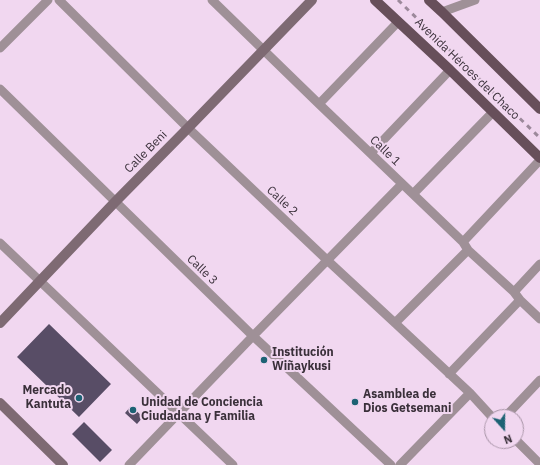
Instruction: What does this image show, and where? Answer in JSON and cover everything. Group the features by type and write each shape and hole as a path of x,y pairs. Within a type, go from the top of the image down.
{"main road":[{"name":"Avenida Héroes del Chaco","path":"375,0 450,70 540,159"},
{"name":"Avenida Héroes del Chaco","path":"429,0 540,109"}],"street":[{"path":"0,48 48,0"},
{"name":"Calle 2","path":"59,0 188,128 470,393 485,409"},
{"name":"Calle 1","path":"212,0 514,292 520,300 540,319"},
{"name":"Calle Beni","path":"0,323 115,202 312,0"},
{"path":"442,12 475,0"},
{"path":"319,104 398,22"},
{"path":"371,154 450,70"},
{"name":"Calle 3","path":"0,89 253,336 391,465"},
{"path":"413,194 493,112"},
{"path":"395,322 465,246 540,159"},
{"path":"129,465 402,184"},
{"path":"0,243 233,465"},
{"path":"514,292 540,264"},
{"path":"449,374 520,300"},
{"path":"513,409 540,380"},
{"path":"400,465 470,393"},
{"path":"0,403 63,465"},
{"path":"524,448 540,464"}],"building":[{"path":"49,324 111,384 79,417 17,357"},
{"path":"131,406 143,417 137,424 125,413"},
{"path":"84,422 112,450 100,462 72,434"}],"railway":[{"path":"398,0 540,138"}],"place":[{"name":"Institución Wiñaykusi","path":"264,360"},
{"name":"Mercado Kantuta","path":"79,398"},
{"name":"Asamblea de Dios Getsemani","path":"355,402"},
{"name":"Unidad de Conciencia Ciudadana y Familia","path":"133,410"}]}
